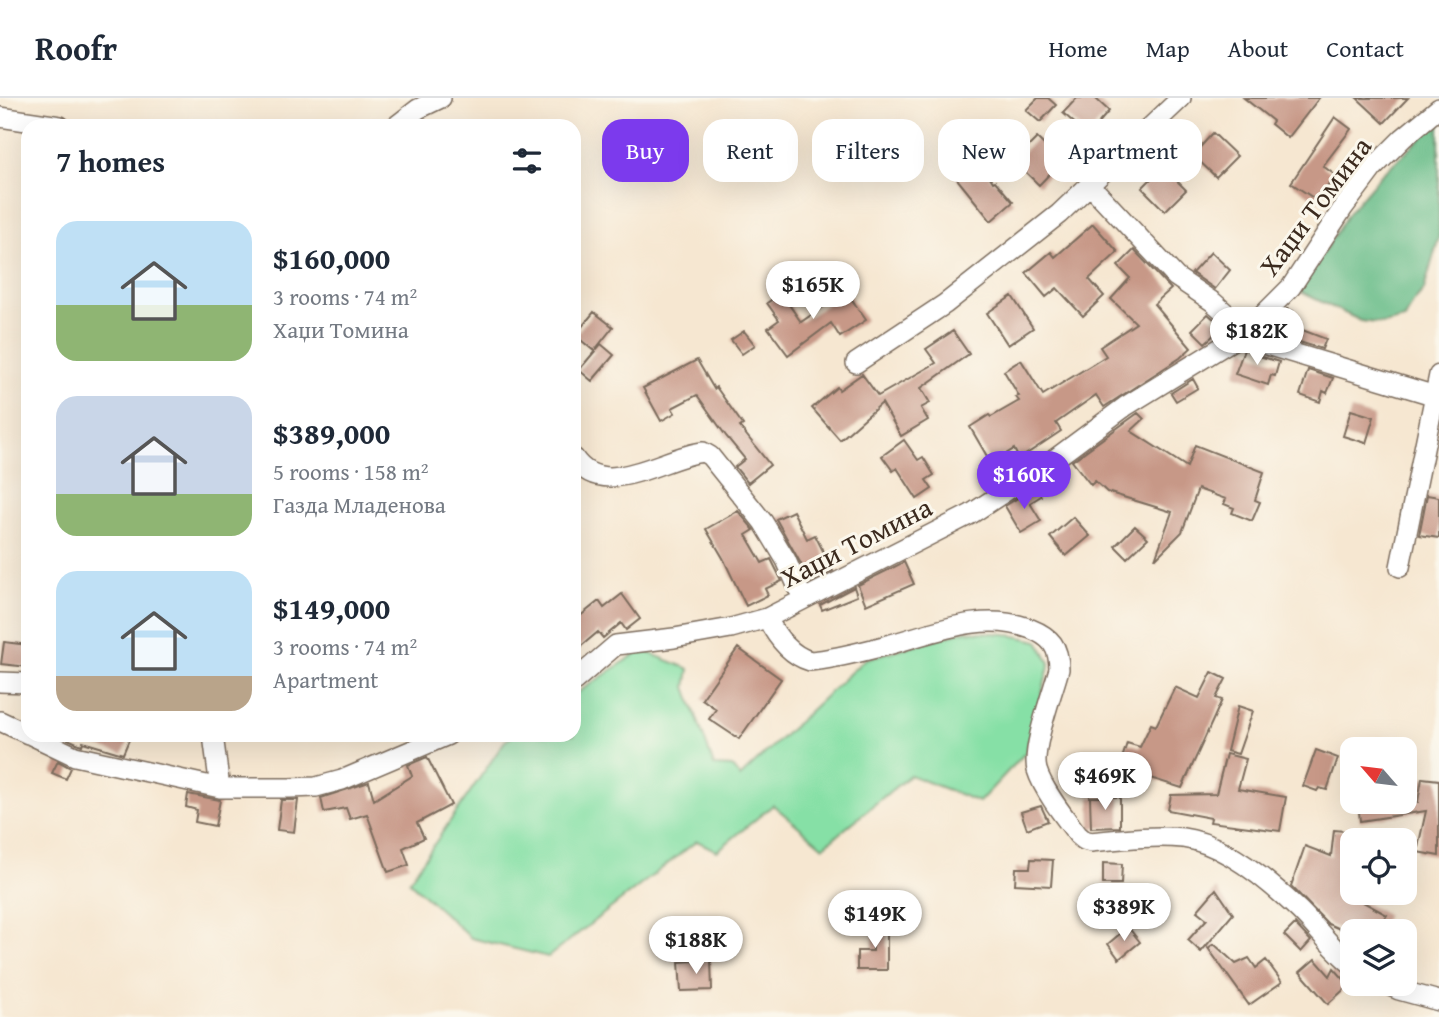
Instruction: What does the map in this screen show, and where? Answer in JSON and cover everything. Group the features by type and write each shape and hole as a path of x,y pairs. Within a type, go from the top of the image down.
{"street":[{"path":"405,119 418,109 441,98"},
{"path":"856,363 945,304 1059,214 1181,98"},
{"name":"Хаџи Томина","path":"581,675 616,645 731,628 767,618 971,514 1052,461 1126,407 1246,332 1291,287 1373,168 1439,108"},
{"path":"0,117 21,120"},
{"path":"1090,185 1176,277 1213,302 1260,344 1437,397"},
{"path":"1401,567 1437,397 1439,375"},
{"path":"581,466 596,475 617,478 703,452 710,456 764,522 786,560 803,599"},
{"path":"767,618 775,634 785,645 810,661 884,646 953,626 981,623 1024,626 1048,637 1054,643 1059,656 1059,669 1037,745 1036,768 1078,835 1091,842 1140,837 1183,838 1203,842 1225,853 1260,878 1322,933 1340,956"},
{"path":"0,682 21,683"},
{"path":"0,721 21,730"},
{"path":"46,742 75,756 220,788 316,787 378,766 428,742"},
{"path":"214,742 220,788"},
{"path":"1417,995 1439,1001"}],"green space":[{"path":"1439,121 1439,236 1424,290 1405,319 1384,324 1361,321 1299,291 1349,212 1380,176"},
{"path":"964,631 1005,634 1038,641 1050,663 1026,752 979,802 910,775 823,847 773,805 717,851 697,841 548,957 471,938 409,881 504,742 581,742 581,690 642,650 689,669 686,687 714,766 732,767 740,777 865,659"}],"building":[{"path":"1038,98 1048,98 1056,105 1040,122 1026,110"},
{"path":"1077,98 1095,98 1109,111 1102,119 1070,119 1063,113"},
{"path":"1244,98 1319,98 1288,138 1271,124 1273,121"},
{"path":"1357,98 1408,98 1384,123"},
{"path":"1335,117 1351,129 1323,166 1335,175 1318,201 1291,183"},
{"path":"1213,133 1237,156 1216,177 1202,164 1202,145"},
{"path":"1037,138 1044,145 1044,180 1039,185 1030,176 1030,145"},
{"path":"959,182 996,182 1013,202 991,221"},
{"path":"1148,182 1178,182 1186,190 1165,211 1142,188"},
{"path":"1093,224 1118,252 1089,279 1104,296 1083,316 1057,288 1046,297 1026,273 1051,252 1055,257"},
{"path":"1134,250 1171,289 1154,304 1191,348 1180,358 1104,407 1096,395 1056,423 1061,431 1019,459 1014,449 991,463 970,427 1019,401 1016,397 1019,396 1004,371 1021,360 1043,395 1106,356 1100,347 1136,323 1111,299 1130,278 1118,266"},
{"path":"1211,252 1230,270 1215,289 1192,273"},
{"path":"846,291 866,320 840,337 831,323 788,355 768,328 779,320 767,303 781,293 801,322"},
{"path":"1012,296 1033,328 1008,345 987,313"},
{"path":"1287,309 1293,311 1289,322 1298,326 1297,328 1326,339 1322,349 1267,332 1270,325"},
{"path":"594,312 613,327 594,351 581,340 581,328"},
{"path":"1208,314 1223,327 1205,343 1192,330"},
{"path":"744,331 755,345 742,354 731,340"},
{"path":"953,331 969,354 921,388 930,403 921,408 928,420 901,436 882,403 840,440 812,408 837,387 839,390 862,374 878,396 936,363 926,349"},
{"path":"601,344 614,355 592,381 581,372 581,368"},
{"path":"1245,347 1256,355 1279,362 1275,376 1271,375 1268,385 1235,374"},
{"path":"697,360 714,389 716,387 743,425 740,427 770,465 748,483 735,467 745,459 697,395 672,408 675,413 661,421 643,388"},
{"path":"1308,370 1333,378 1327,393 1323,391 1320,402 1300,395"},
{"path":"1193,379 1198,388 1176,401 1171,393"},
{"path":"1351,410 1374,417 1366,443 1343,436"},
{"path":"1138,413 1144,419 1131,431 1187,467 1195,445 1264,472 1255,500 1260,502 1252,521 1232,513 1234,508 1224,504 1226,499 1198,489 1182,532 1155,559 1172,512 1107,492 1095,481 1091,485 1072,461"},
{"path":"904,440 918,460 923,457 934,475 926,480 932,489 917,499 897,468 893,471 882,456"},
{"path":"1035,487 1041,496 1030,503 1041,521 1021,533 1005,506"},
{"path":"1427,495 1439,497 1439,538 1419,535"},
{"path":"738,511 754,530 746,535 762,563 771,559 782,581 765,589 768,595 746,606 706,529"},
{"path":"793,511 807,539 815,535 833,571 811,582 776,519"},
{"path":"1073,517 1090,536 1066,556 1050,537"},
{"path":"1135,526 1148,538 1127,558 1115,546"},
{"path":"904,562 914,584 866,605 858,585"},
{"path":"854,587 857,596 822,610 820,605"},
{"path":"622,594 640,619 626,630 621,623 603,638 598,632 581,646 581,615 599,601 604,608"},
{"path":"4,642 21,644 21,666 1,664"},
{"path":"738,648 781,679 739,739 709,719 716,709 702,699"},
{"path":"1212,672 1226,679 1216,698 1222,700 1182,788 1119,768 1127,743 1140,747 1151,724 1156,726 1175,687 1199,698"},
{"path":"1238,706 1253,711 1238,754 1227,751"},
{"path":"83,742 128,742 123,754"},
{"path":"1316,750 1338,758 1327,790 1319,788 1317,791 1303,786"},
{"path":"1226,754 1246,759 1238,789 1286,797 1280,831 1210,822 1211,818 1168,810 1171,795 1216,794"},
{"path":"427,757 451,805 417,823 424,838 403,848 409,865 388,872 367,814 350,819 346,808 324,812 321,798 369,782 374,800 412,776 408,765"},
{"path":"58,761 71,768 66,779 52,773"},
{"path":"1422,778 1439,780 1439,856 1417,852 1426,811 1418,812"},
{"path":"188,794 220,800 215,826 195,822 197,810 186,807"},
{"path":"1090,797 1120,797 1120,827 1091,828"},
{"path":"281,800 298,800 294,832 277,830"},
{"path":"1041,806 1048,821 1027,829 1021,812"},
{"path":"1359,814 1406,814 1360,821"},
{"path":"1334,830 1340,831 1340,905 1369,905 1387,915 1385,919 1340,919 1340,929 1328,924 1291,886 1305,846 1331,856"},
{"path":"1031,859 1053,860 1051,886 1015,884 1016,868 1030,868"},
{"path":"1103,863 1122,864 1121,884 1103,884"},
{"path":"1216,889 1233,914 1201,952 1188,940 1207,919 1197,911"},
{"path":"873,920 887,920 887,970 857,970 857,951 873,951"},
{"path":"1295,924 1311,941 1301,952 1284,935"},
{"path":"1128,927 1140,942 1119,959 1108,944"},
{"path":"1214,944 1236,964 1249,958 1256,968 1266,960 1282,982 1249,1005 1208,948"},
{"path":"1315,959 1330,976 1334,968 1340,975 1340,993 1328,1004 1300,972"},
{"path":"711,960 712,990 681,991 679,962"}]}
